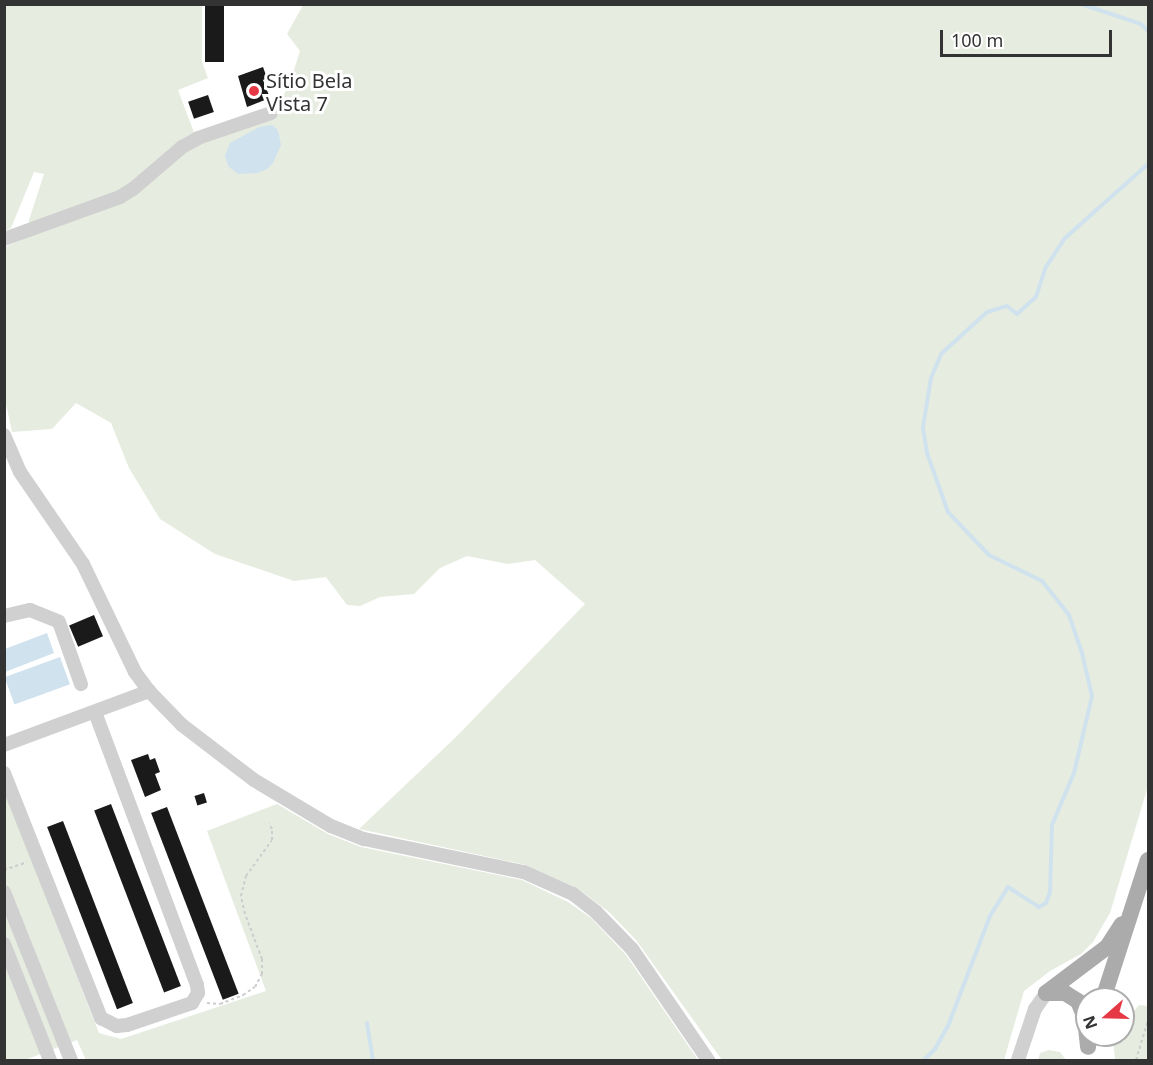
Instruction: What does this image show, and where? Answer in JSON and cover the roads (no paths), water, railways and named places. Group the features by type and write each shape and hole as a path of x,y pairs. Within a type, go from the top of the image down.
{"main road":[{"path":"1107,987 1149,860"},
{"path":"1046,993 1107,947 1143,883"},
{"path":"1046,993 1065,993 1078,1001 1085,1018 1088,1048"}],"street":[{"path":"4,239 120,197 134,189 182,147 198,138 271,113"},
{"path":"5,438 20,472 83,564 118,639 149,691 182,725 264,786 331,826 364,839 524,872 573,894 596,912 632,949 708,1060"},
{"path":"4,616 30,610 59,622 81,684"},
{"path":"4,745 149,691"},
{"path":"4,773 101,1018 108,1023 127,1026 187,1006 196,998 197,985 95,712"},
{"path":"4,918 7,898"},
{"path":"7,898 71,1060"},
{"path":"4,944 50,1060"},
{"path":"4,961 16,973"},
{"path":"1018,1060 1035,1009 1046,993"}],"water":[{"path":"272,125 278,130 281,145 273,163 267,169 258,173 238,174 228,166 225,156 230,143 259,127"},
{"path":"47,633 54,653 5,672 5,649"},
{"path":"60,657 70,684 14,704 5,677"}],"waterway":[{"path":"1081,4 1141,24 1148,31"},
{"path":"924,1060 935,1049 948,1026 990,916 1008,887 1039,907 1046,903 1050,892 1052,825 1074,773 1092,696 1082,653 1069,615 1042,581 989,555 948,512 927,453 923,427 931,378 941,354 987,312 1007,306 1017,314 1036,297 1046,267 1064,239 1148,164"},
{"path":"367,1023 373,1060"}],"place":[{"name":"Sítio Bela Vista 7","path":"254,91"}]}
